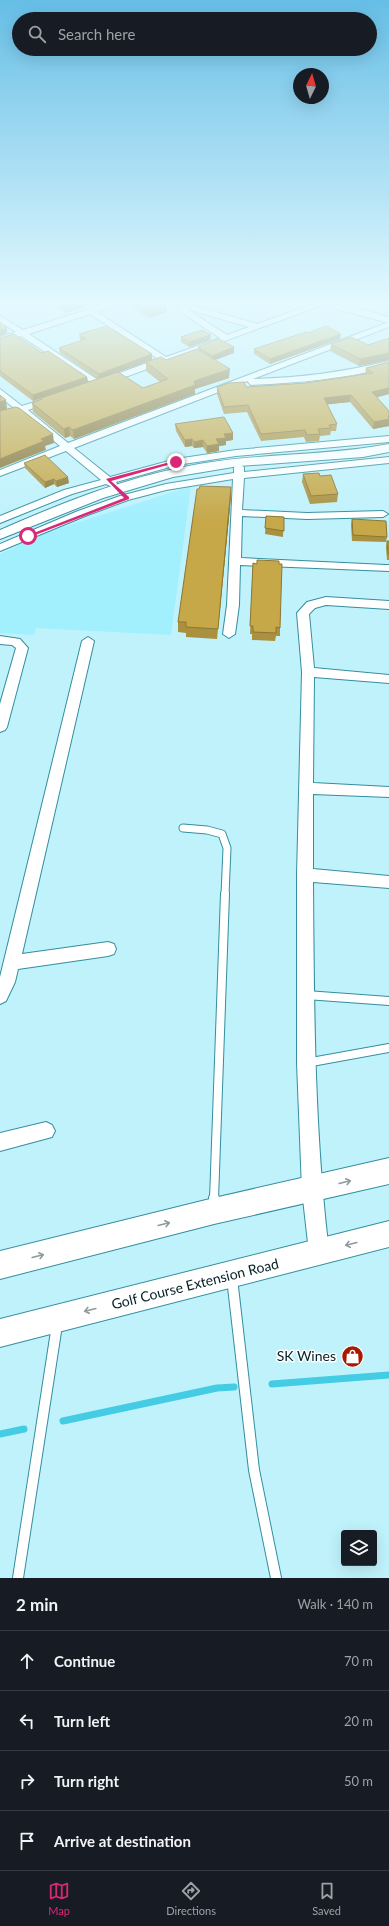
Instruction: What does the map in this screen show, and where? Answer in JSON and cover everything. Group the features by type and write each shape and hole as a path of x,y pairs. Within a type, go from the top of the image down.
{"street":[{"path":"84,375 98,384"},
{"path":"84,389 124,375"},
{"path":"0,473 260,375"},
{"path":"239,383 284,381 334,375"},
{"path":"0,392 117,489"},
{"path":"0,416 56,398"},
{"path":"0,535 70,505 204,457 389,439"},
{"path":"239,469 389,448"},
{"path":"0,520 49,499 117,489 200,468 239,469 389,460"},
{"path":"229,634 233,605 236,561 239,469"},
{"path":"0,548 117,489"},
{"path":"238,513 307,516 383,514"},
{"path":"236,561 386,568"},
{"path":"319,1252 312,1190 306,1064 305,875 308,672 303,612 311,604 326,601 389,605"},
{"path":"0,640 14,641 20,644 22,648 0,727"},
{"path":"0,996 7,982 12,963 88,641"},
{"path":"308,672 389,679"},
{"path":"307,788 389,792"},
{"path":"305,875 389,882"},
{"path":"12,963 108,949"},
{"path":"0,1142 46,1131"},
{"path":"0,1265 214,1211 312,1190 389,1171"},
{"name":"Golf Course Extension Road","path":"0,1333 389,1234"}],"lane":[{"path":"182,828 207,830 222,834 227,848 220,1005 214,1211"},
{"path":"306,995 389,1002"},
{"path":"306,1064 389,1048"},
{"path":"231,1274 254,1470 276,1578"},
{"path":"18,1578 58,1319"}],"shaded area":[{"path":"191,486 171,635 36,628 34,635 0,633 0,554 45,533"}],"building":[{"path":"5,375 83,375 87,377 33,395"},
{"path":"110,375 122,375 143,388 168,379 162,375 213,375 194,381 195,385 73,430 69,427 64,429 32,403 42,399 41,398"},
{"path":"362,375 389,375 389,388 372,392 389,411 389,419 374,422 351,395 324,398 337,424 329,425 331,428 318,429 320,434 307,435 305,430 261,434 248,405 224,407 217,387 229,383 244,382 246,387 306,383"},
{"path":"0,395 6,400 0,402"},
{"path":"15,407 19,408 53,434 41,439 44,441 0,459 0,411"},
{"path":"224,417 233,433 224,434 226,438 216,439 219,444 207,446 203,440 194,442 192,439 185,440 175,424"},
{"path":"45,455 68,477 56,481 54,479 45,482 24,463"},
{"path":"319,473 320,476 331,475 338,494 311,496 303,474"},
{"path":"200,486 231,487 218,629 186,627 186,622 178,622 197,489 199,489"},
{"path":"266,516 284,517 284,531 265,528"},
{"path":"352,519 386,521 387,537 353,535"},
{"path":"387,541 389,541 389,554 388,554"},
{"path":"257,560 279,561 279,564 282,564 280,628 276,627 276,633 253,632 253,626 250,626 253,563 257,564"}],"waterway":[{"path":"272,1384 389,1375"},
{"path":"63,1421 217,1388 234,1387"},
{"path":"0,1434 24,1429"}],"place":[{"name":"SK Wines","path":"352,1356"}],"route":[{"path":"28,536 127,498 118,488 107,480 176,462"}]}
